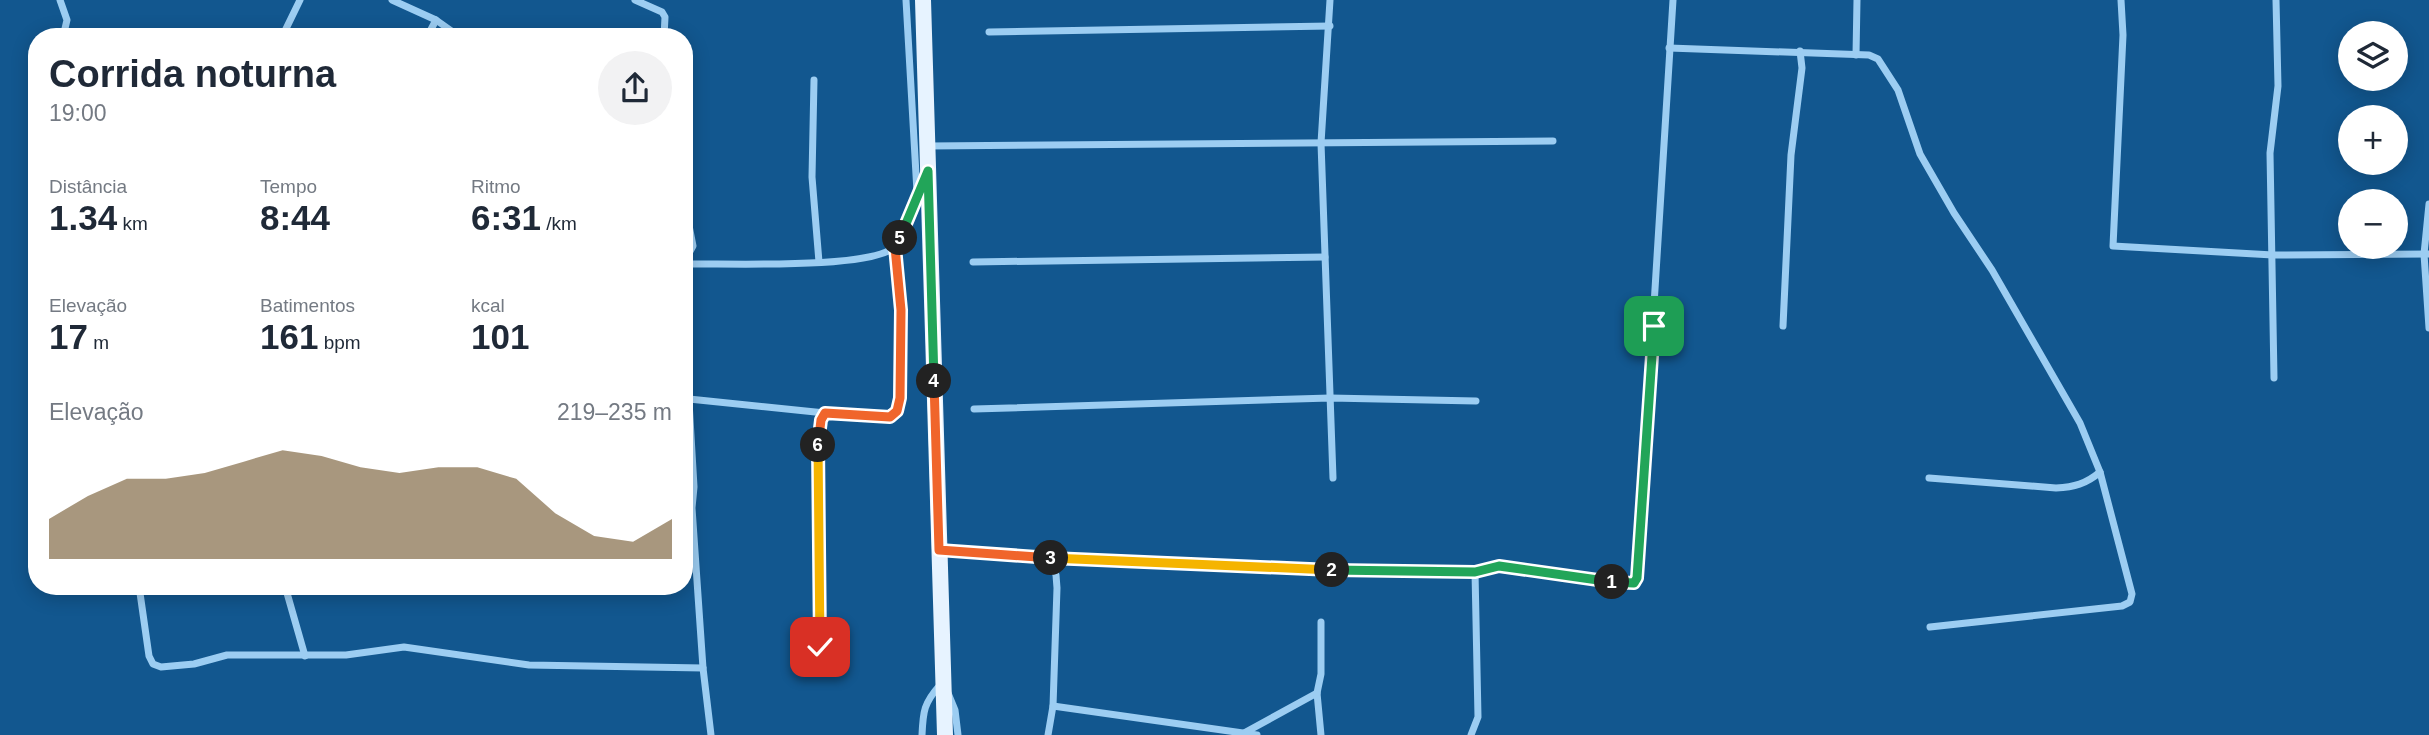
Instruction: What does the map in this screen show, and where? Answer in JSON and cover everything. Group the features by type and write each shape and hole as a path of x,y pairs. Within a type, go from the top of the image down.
{"main road":[{"path":"923,0 945,735"}],"street":[{"path":"60,0 67,20 65,28"},
{"path":"286,28 300,0"},
{"path":"392,0 447,28"},
{"path":"635,0 662,12 665,17 664,28"},
{"path":"906,0 918,196"},
{"path":"1330,0 1321,143 1333,478"},
{"path":"939,550 1201,566 1475,572 1499,566 1625,584 1634,583 1637,578 1673,0"},
{"path":"1856,55 1857,0"},
{"path":"2121,0 2123,35 2113,246 2273,255 2427,254"},
{"path":"2274,378 2270,153 2278,86 2276,0"},
{"path":"432,28 436,20"},
{"path":"989,32 1330,26"},
{"path":"1669,48 1800,51 1869,55 1878,59 1898,90 1920,154 1992,270 2080,423 2100,472 2132,594 2130,602 2122,606 1930,627"},
{"path":"1783,326 1791,155 1801,68 1800,51"},
{"path":"814,80 812,167 819,262"},
{"path":"927,146 1553,141"},
{"path":"693,263 819,262 883,254 895,247 902,235 928,171"},
{"path":"2429,204 2429,328"},
{"path":"693,400 890,417 897,411 900,398 901,310 895,247"},
{"path":"973,262 1325,257"},
{"path":"974,409 1330,398 1476,401"},
{"path":"820,647 817,454 821,420 825,413"},
{"path":"693,470 693,498"},
{"path":"1929,478 2056,488 2075,486 2100,472"},
{"path":"693,523 703,668 712,735"},
{"path":"1048,735 1053,706 1057,588 1056,575 1049,558"},
{"path":"1471,735 1478,717 1475,572"},
{"path":"140,595 149,656 153,664 161,667 194,664 227,656 346,655 404,647 529,665 703,668"},
{"path":"288,595 305,656"},
{"path":"1321,622 1321,674 1317,693 1321,735"},
{"path":"922,735 924,708 942,682 955,710 958,735"},
{"path":"1241,734 1317,693"},
{"path":"1053,706 1257,735"}],"route":[{"path":"820,647 817,454 821,420 825,413 890,417 897,411 900,398 901,310 895,247 928,171 939,550 1145,564 1354,570 1475,572 1499,566 1625,584 1634,583 1637,578 1654,326"}]}
